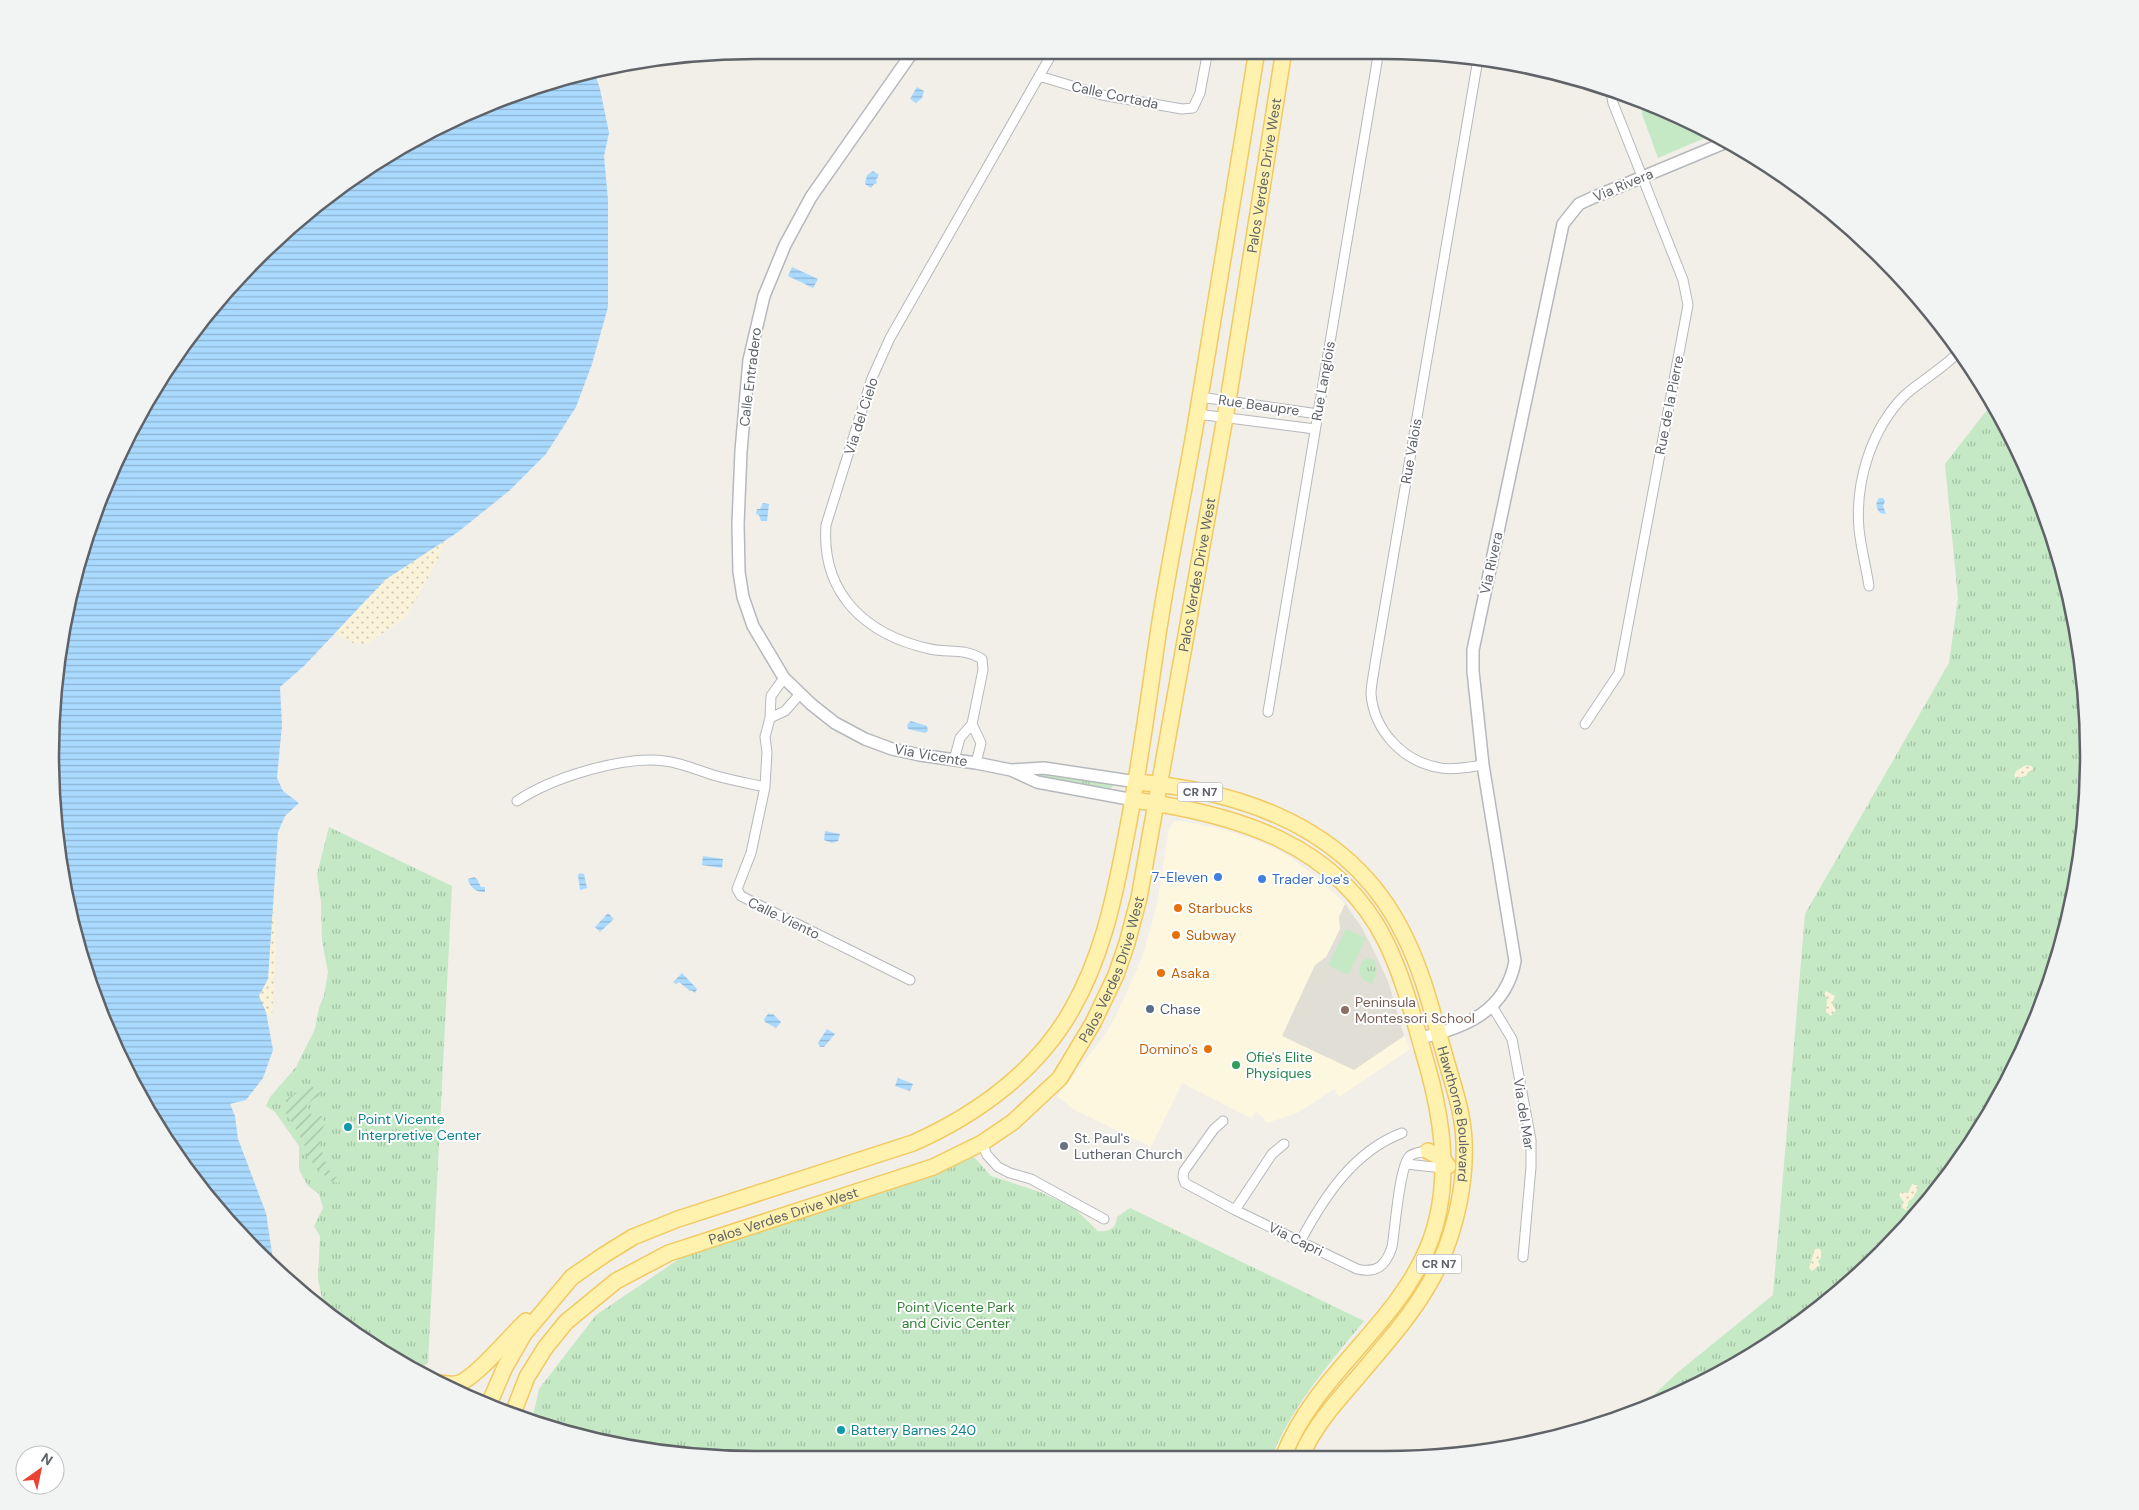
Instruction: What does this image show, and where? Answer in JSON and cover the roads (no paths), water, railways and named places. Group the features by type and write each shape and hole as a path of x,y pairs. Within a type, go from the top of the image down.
{"main road":[{"name":"Palos Verdes Drive West","path":"491,1399 505,1367 524,1334 572,1277 604,1255 642,1234 678,1219 913,1143 941,1130 994,1097 1018,1075 1054,1036 1071,1012 1093,968 1112,910 1134,800 1160,625 1200,397 1256,59"},
{"name":"Palos Verdes Drive West","path":"515,1408 527,1377 545,1348 566,1322 616,1281 669,1253 934,1166 982,1144 1013,1122 1060,1078 1092,1023 1116,976 1139,898 1228,401 1283,59"},
{"name":"Hawthorne Boulevard","path":"1137,782 1160,784 1241,800 1301,826 1330,845 1358,870 1379,895 1406,939 1416,961 1459,1109 1464,1141 1463,1175 1458,1204 1439,1264 1406,1320 1339,1399 1319,1426 1304,1451"},
{"name":"Hawthorne Boulevard","path":"1134,800 1157,803 1225,818 1277,836 1320,864 1349,890 1364,908 1385,940 1403,981 1436,1095 1439,1156 1443,1186 1428,1246 1398,1303 1317,1398 1303,1417 1286,1451"},
{"path":"1349,890 1357,889 1366,894 1394,931 1406,939"},
{"path":"1439,1156 1458,1184 1458,1204"},
{"path":"457,1384 462,1382 477,1370 572,1277"},
{"path":"465,1387 477,1370"}],"street":[{"name":"Calle Entradero","path":"784,678 753,626 743,597 739,572 738,524 741,451 749,360 755,328 764,296 794,225 811,197 908,59"},
{"name":"Via del Cielo","path":"954,760 960,738 972,724 983,670 982,659 972,653 932,650 892,638 864,619 850,606 840,592 828,562 825,546 826,525 872,378 890,338 1049,59"},
{"name":"Calle Cortada","path":"1040,76 1102,96 1182,109 1193,108 1200,93 1206,59"},
{"name":"Rue Langlois","path":"1268,712 1377,59"},
{"name":"Rue Valois","path":"1477,65 1376,654 1371,694 1376,718 1386,734 1407,755 1419,762 1438,768 1483,765"},
{"name":"Rue de la Pierre","path":"1584,724 1618,673 1688,305 1683,280 1612,98"},
{"name":"Via Rivera","path":"1420,1038 1438,1034 1471,1022 1492,1006 1506,988 1512,976 1515,961 1483,765 1473,670 1473,650 1563,224 1579,204 1719,145"},
{"path":"1869,586 1859,528 1861,480 1870,450 1884,423 1904,396 1954,355"},
{"name":"Rue Beaupre","path":"1200,397 1318,414"},
{"name":"Rue Beaupre","path":"1197,414 1315,429"},
{"name":"Via Vicente","path":"784,678 835,723 865,739 892,749 1010,770 1037,782 1134,800"},
{"name":"Calle Viento","path":"784,678 771,696 770,718 765,737 767,752 764,787 751,852 737,889 740,896 910,980"},
{"path":"770,718 785,711 800,694"},
{"path":"972,724 981,744 976,763"},
{"path":"517,802 530,793 587,771 612,764 648,760 665,761 730,780 764,787"},
{"name":"Via Vicente","path":"1010,770 1044,768 1137,782"},
{"name":"Via del Mar","path":"1492,1006 1512,1038 1531,1140 1531,1167 1524,1257"},
{"name":"Via Capri","path":"1223,1121 1214,1129 1184,1171 1185,1183 1235,1210 1301,1240 1357,1269 1376,1270 1389,1258 1403,1172 1406,1164"},
{"path":"1301,1240 1321,1202 1342,1176 1388,1138 1402,1133"},
{"path":"982,1144 986,1155 998,1167 1010,1173 1031,1179 1104,1219"},
{"path":"1235,1210 1272,1154 1284,1144"},
{"path":"1406,1164 1409,1157 1415,1154 1439,1156"},
{"path":"1406,1164 1439,1156"}],"water":[{"path":"596,77 609,133 604,156 608,200 608,307 592,364 576,407 546,454 509,491 458,532 385,580 305,665 280,687 282,725 277,778 283,791 299,803 285,816 278,832 268,979 259,996 266,1012 273,1050 263,1078 246,1100 230,1104 235,1116 238,1139 266,1213 272,1256 232,1214 203,1179 176,1142 152,1103 112,1021 82,935 72,891 65,846 60,801 59,755 60,709 65,664 72,619 82,575 112,489 152,407 176,368 203,331 263,263 331,203 368,176 407,152 489,112 531,96"},
{"path":"917,87 924,91 922,98 916,103 910,99"},
{"path":"873,171 879,175 876,180 877,183 871,188 865,184 867,175"},
{"path":"792,267 818,279 813,288 788,276"},
{"path":"1879,498 1883,498 1885,501 1883,506 1886,514 1880,513 1878,509"},
{"path":"763,503 769,504 767,521 761,521 759,515 756,514 757,509 760,509"},
{"path":"911,721 927,726 928,731 925,733 908,729 907,725"},
{"path":"825,831 840,834 838,841 832,843 824,840"},
{"path":"703,856 723,859 722,868 702,865"},
{"path":"580,873 584,874 587,888 580,890 578,875"},
{"path":"474,877 481,887 485,887 485,892 476,890 471,886 468,879"},
{"path":"608,913 614,919 600,932 595,927"},
{"path":"682,973 697,989 695,993 679,982 676,984 673,982"},
{"path":"769,1013 771,1015 772,1013 781,1022 776,1028 765,1022 764,1019"},
{"path":"827,1029 835,1034 824,1047 820,1047 818,1043"},
{"path":"898,1078 913,1084 910,1091 895,1086"}],"place":[{"name":"7-Eleven","path":"1218,877"},
{"name":"Trader Joe's","path":"1262,879"},
{"name":"Starbucks","path":"1178,908"},
{"name":"Subway","path":"1176,935"},
{"name":"Asaka","path":"1161,973"},
{"name":"Chase","path":"1150,1009"},
{"name":"Peninsula Montessori School","path":"1345,1010"},
{"name":"Domino's","path":"1208,1049"},
{"name":"Ofie's Elite Physiques","path":"1236,1065"},
{"name":"Point Vicente Interpretive Center","path":"348,1127"},
{"name":"St. Paul's Lutheran Church","path":"1064,1146"},
{"name":"Battery Barnes 240","path":"841,1430"}],"park label":[{"name":"Point Vicente Park and Civic Center","path":"956,1315"}]}
